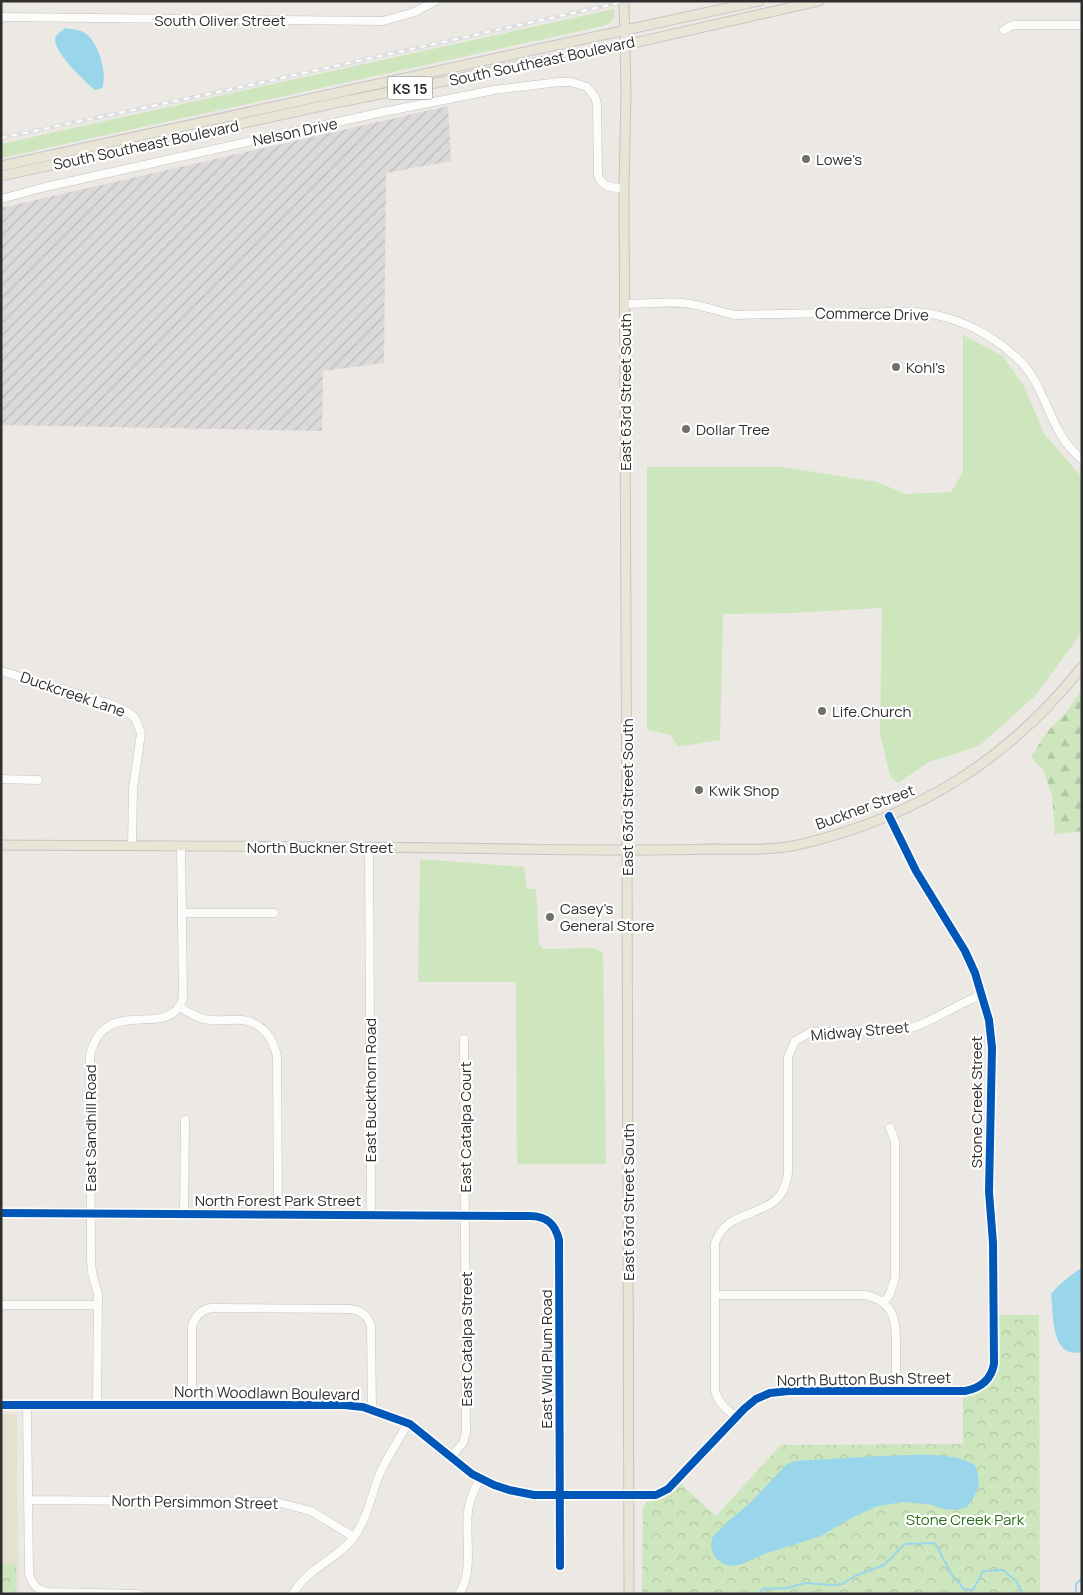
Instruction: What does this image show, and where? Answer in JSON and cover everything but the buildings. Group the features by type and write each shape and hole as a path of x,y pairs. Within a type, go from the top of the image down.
{"main road":[{"name":"East 63rd Street South","path":"624,1 629,1594"},
{"name":"South Southeast Boulevard","path":"1,166 759,1"},
{"name":"South Southeast Boulevard","path":"1,176 819,1"},
{"name":"Buckner Street","path":"639,851 779,847 809,842 889,816 958,781 1004,748 1030,725 1082,667"},
{"name":"North Buckner Street","path":"1,845 639,851"}],"street":[{"name":"South Oliver Street","path":"1,18 383,21 415,12 435,1"},
{"path":"1004,30 1013,26 1082,24"},
{"name":"Nelson Drive","path":"1,198 476,93 565,82 583,85 590,89 595,97 597,104 599,181 608,187 624,188"},
{"name":"Commerce Drive","path":"625,304 679,303 696,305 717,312 735,314 890,312 935,315 954,320 987,334 1001,344 1022,364 1039,388 1052,419 1064,440 1082,459"},
{"name":"Duckcreek Lane","path":"1,671 119,707 134,716 139,724 141,736 133,789 132,846"},
{"path":"1,779 38,780"},
{"name":"Stone Creek Street","path":"889,816 916,870 965,951 982,995 988,1020 992,1048 989,1192 993,1244 994,1364 987,1381"},
{"path":"181,846 183,998 180,1007 204,1019 247,1021 261,1028 271,1039 277,1057 278,1214"},
{"name":"East Buckthorn Road","path":"369,848 371,1214"},
{"path":"182,914 274,914"},
{"name":"Midway Street","path":"715,1295 714,1252 717,1236 723,1227 731,1221 766,1208 774,1202 786,1184 788,1173 787,1061 793,1043 811,1032 899,1031 908,1029 960,1003 982,995"},
{"name":"East Sandhill Road","path":"98,1405 98,1295 90,1260 90,1055 100,1035 113,1024 130,1020 161,1019 174,1013 180,1007"},
{"name":"East Catalpa Court","path":"464,1039 465,1215"},
{"path":"184,1120 184,1214"},
{"path":"883,1302 890,1294 895,1278 895,1141 890,1128"},
{"name":"North Forest Park Street","path":"1,1213 539,1216 553,1224"},
{"name":"East Catalpa Street","path":"451,1457 463,1443 466,1432 465,1215"},
{"name":"East Wild Plum Road","path":"553,1224 559,1240 560,1566"},
{"path":"736,1417 718,1400 715,1390 715,1295 865,1295 883,1302 896,1321 896,1391"},
{"path":"1,1305 98,1305"},
{"path":"192,1405 192,1326 195,1319 202,1312 211,1308 350,1309 357,1310 363,1314 371,1326 372,1410"},
{"name":"North Button Bush Street","path":"629,1495 656,1495 668,1490 736,1417 756,1399 770,1393 798,1390 965,1391 977,1388 987,1381"},
{"name":"North Woodlawn Boulevard","path":"1,1404 344,1405 372,1410 408,1423 480,1478 504,1488 524,1493 629,1495"},
{"path":"27,1405 29,1573 36,1587 42,1592 138,1594"},
{"path":"294,1594 304,1578 342,1551 354,1537 370,1507 381,1472 408,1423"},
{"path":"459,1594 464,1587 467,1572 469,1504 480,1478"},
{"name":"North Persimmon Street","path":"28,1500 276,1502 311,1511 354,1537"}],"shaded area":[{"path":"448,106 451,161 386,173 384,363 323,371 322,431 1,425 1,208"},
{"path":"1,1414 17,1414 18,1594 1,1594"}],"green space":[{"path":"614,9 612,20 603,26 1,158 1,144"},
{"path":"963,335 1003,356 1025,388 1044,434 1082,477 1082,632 1035,696 979,746 929,762 898,783 890,776 880,733 882,608 792,613 723,614 720,740 678,747 671,735 647,730 647,467 783,467 877,482 906,494 951,492 963,472"},
{"path":"1082,689 1082,831 1055,834 1052,796 1043,770 1031,757 1046,733 1066,713"},
{"path":"420,859 524,867 527,889 536,889 539,944 543,949 593,948 603,953 606,1164 517,1164 516,982 418,982"},
{"name":"Stone Creek Park","path":"999,1315 1039,1315 1040,1594 642,1594 643,1507 650,1501 667,1496 681,1484 716,1516 781,1445 963,1444 963,1398 977,1394 988,1387 998,1367"},
{"path":"1,1563 16,1563 16,1594 1,1594"}],"water":[{"path":"65,28 85,33 94,43 103,67 104,82 102,88 95,90 70,65 58,49 55,42 56,36"},
{"path":"1082,1269 1082,1352 1072,1352 1064,1349 1059,1343 1054,1324 1051,1294 1059,1285"},
{"path":"928,1455 965,1460 975,1465 979,1482 977,1491 968,1506 958,1510 944,1509 928,1504 903,1502 878,1506 853,1517 821,1536 764,1554 742,1564 731,1566 721,1563 714,1556 711,1547 712,1538 726,1523 749,1504 787,1464 795,1461"}],"waterway":[{"path":"758,1594 763,1589 787,1588 806,1583 842,1584 855,1576 884,1565 905,1544 935,1543 952,1575 964,1589 973,1590 983,1571 1003,1570 1016,1581 1023,1594"},
{"path":"1076,1594 1076,1584 1082,1578"}],"railway":[{"path":"1,138 237,88 627,1"}],"cycle path":[{"path":"1,1405 344,1405 363,1407 410,1424 472,1474 509,1490 534,1495 656,1495 668,1489 744,1409 756,1399 770,1393 789,1391 965,1391 976,1388 988,1379 994,1364 993,1243 989,1192 992,1048 989,1020 975,973 965,951 916,871 889,816"},
{"path":"1,1213 536,1216 545,1219 555,1229 559,1240 560,1566"}],"place":[{"name":"Lowe's","path":"806,159"},
{"name":"Kohl's","path":"896,367"},
{"name":"Dollar Tree","path":"686,429"},
{"name":"Life.Church","path":"822,711"},
{"name":"Kwik Shop","path":"699,790"},
{"name":"Casey's General Store","path":"550,917"}]}
